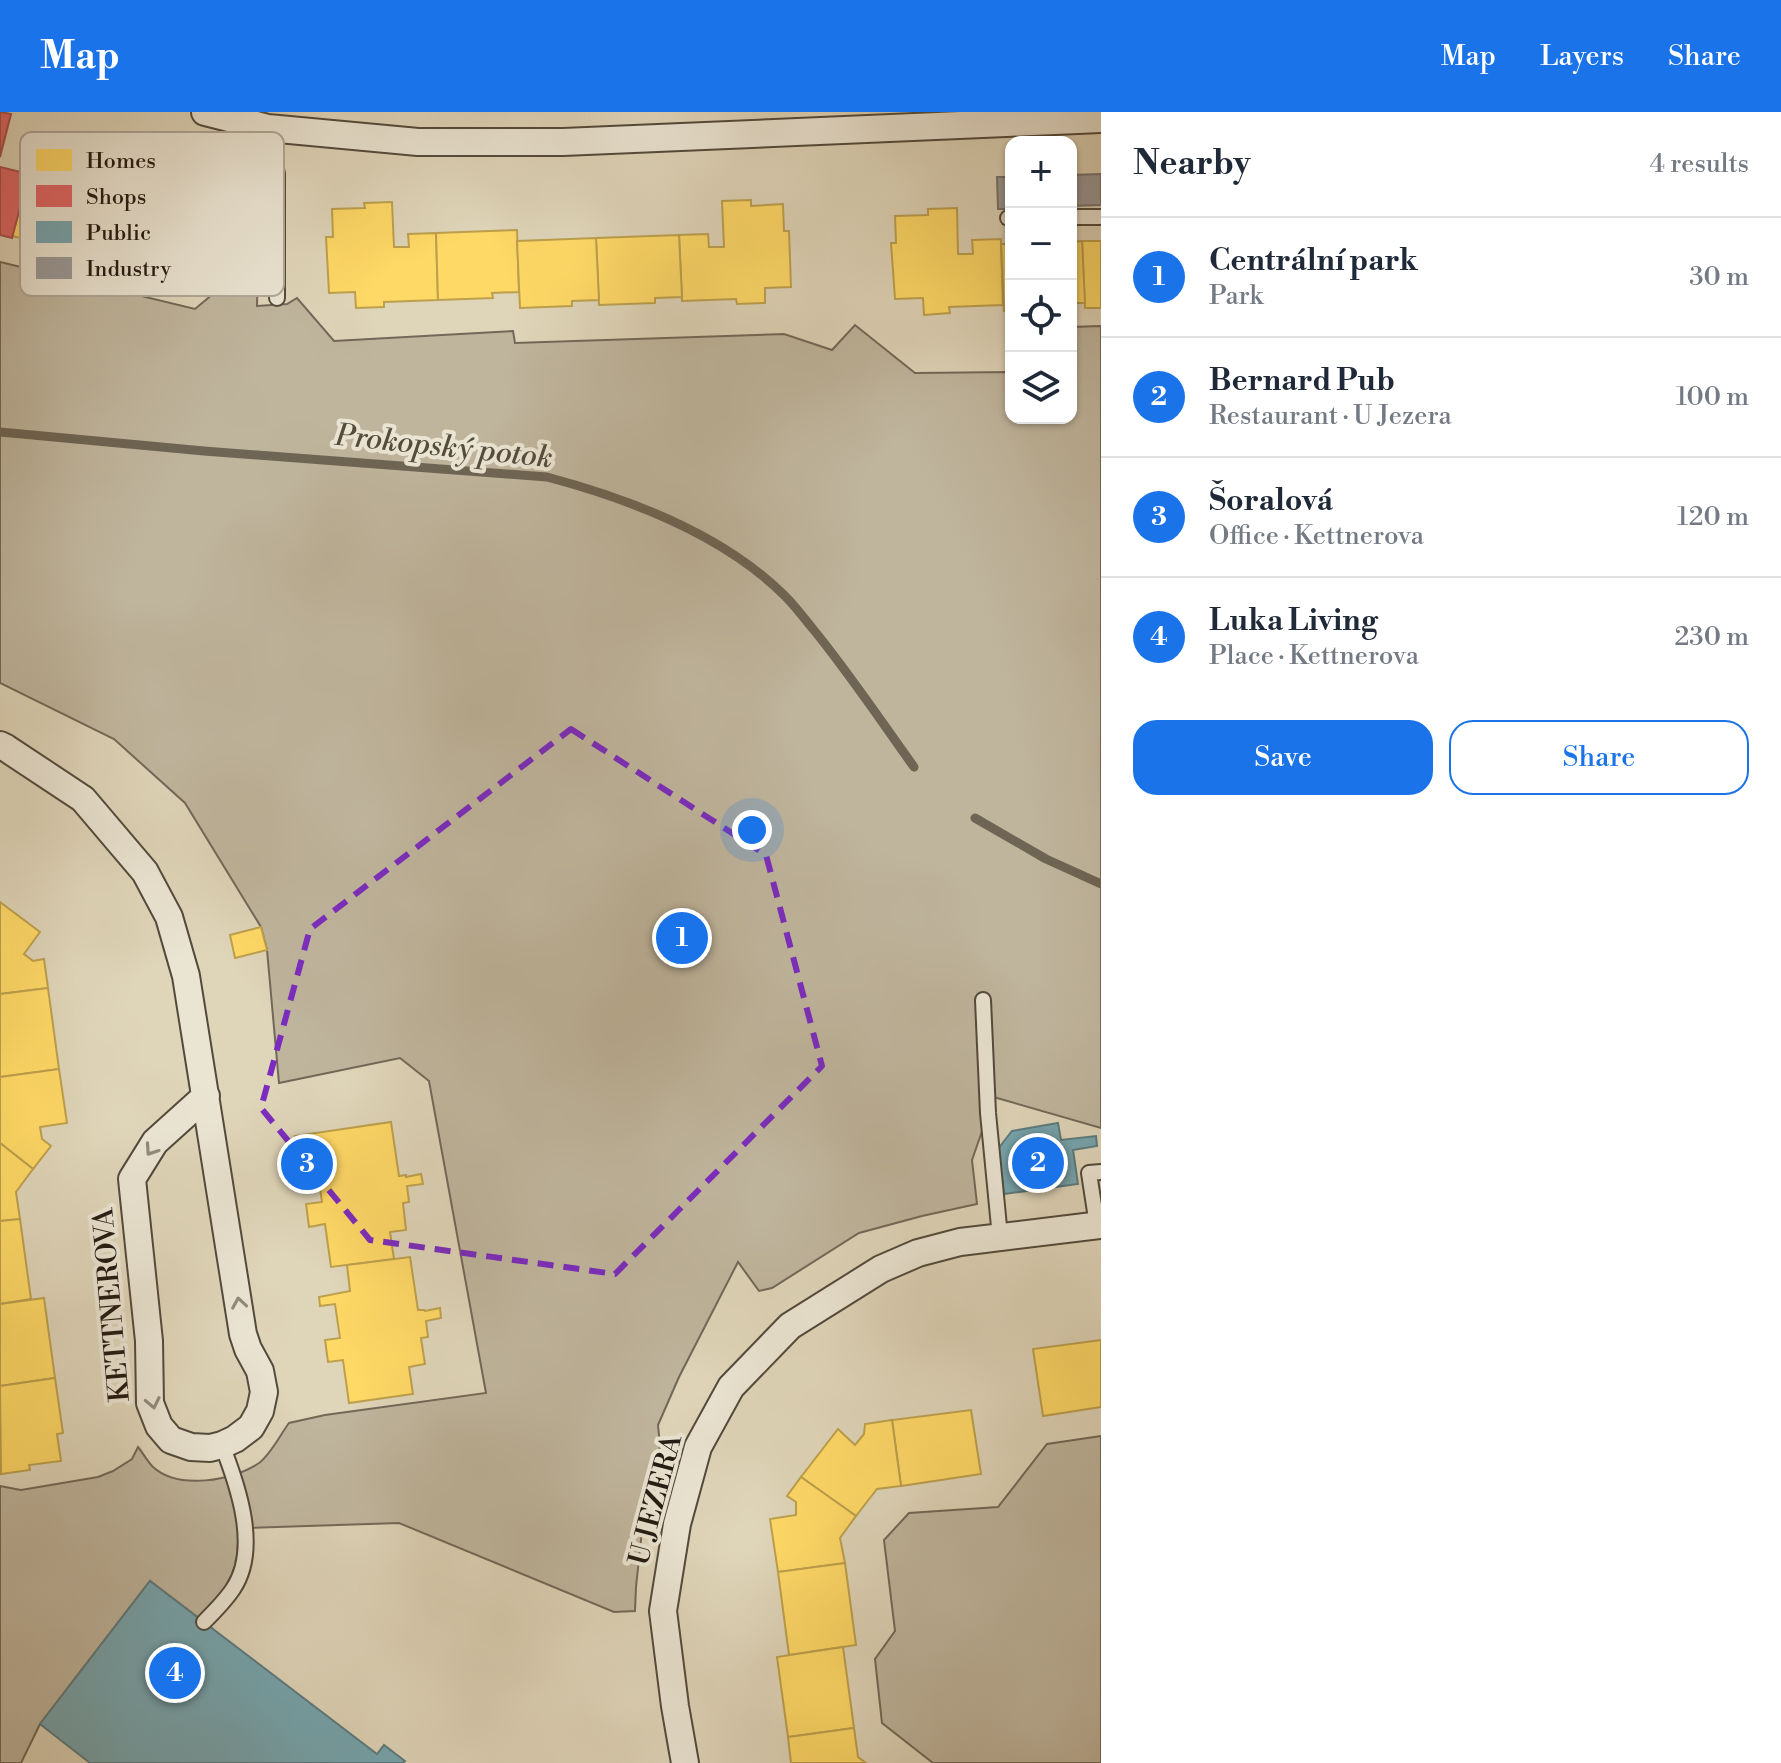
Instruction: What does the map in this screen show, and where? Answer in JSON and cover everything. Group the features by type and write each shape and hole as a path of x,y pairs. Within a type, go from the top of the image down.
{"street":[{"path":"205,112 418,142 563,142 864,120 1101,119"},
{"path":"0,745 83,799 145,872 169,917 186,976 243,1334 260,1371 264,1392 260,1411 251,1427 222,1445"},
{"name":"KETTNEROVA","path":"206,1096 155,1142 132,1179 149,1341 150,1403 159,1426 171,1440 191,1447 222,1445"},
{"name":"U JEZERA","path":"685,1763 663,1611 677,1524 698,1447 731,1387 790,1326 881,1269 918,1253 960,1242 1099,1225"}],"lane":[{"path":"1077,217 1101,217"},
{"path":"983,1000 988,1113 1000,1237"},
{"path":"1099,1225 1089,1173 1101,1172"},
{"path":"204,1622 234,1588 244,1561 246,1528 234,1475 222,1445"}],"highlighted area":[{"path":"571,729 766,855 822,1066 615,1274 370,1240 261,1108 310,929"}],"shaded area":[{"path":"0,262 20,267 20,296 141,296 195,309 211,296 257,296 257,306 287,304 297,298 334,341 513,331 515,343 784,334 832,350 855,325 915,373 1005,372 1005,424 1077,424 1077,327 1101,326 1101,1128 990,1096 987,1117 972,1160 977,1204 859,1233 772,1288 759,1291 738,1262 658,1425 660,1445 656,1479 643,1521 635,1611 614,1612 399,1523 247,1528 245,1561 204,1622 150,1581 40,1724 21,1763 0,1763 0,1486 21,1490 98,1477 132,1459 138,1447 153,1467 176,1479 221,1478 259,1463 289,1423 325,1415 486,1393 429,1081 400,1058 279,1083 267,950 261,927 185,803 114,739 0,683"},
{"path":"1101,1436 1101,1763 933,1763 882,1723 875,1659 895,1631 884,1540 909,1513 998,1507 1047,1444"}],"building: Homes":[{"path":"751,200 751,206 783,204 784,231 789,231 791,287 765,288 765,303 737,304 736,299 682,301 679,235 708,234 709,247 724,247 722,201"},
{"path":"392,202 394,247 409,247 408,234 436,233 438,300 384,302 384,307 356,308 355,292 329,293 326,237 333,237 332,209 365,208 364,203"},
{"path":"20,205 20,238 12,236"},
{"path":"957,208 958,254 973,254 972,240 1001,239 1003,305 949,307 950,313 924,315 923,298 895,299 891,243 896,243 895,216 928,215 928,209"},
{"path":"517,230 519,292 492,293 493,298 438,300 436,233"},
{"path":"679,235 682,297 655,298 655,303 599,305 596,238"},
{"path":"596,238 599,300 572,301 572,306 520,308 517,241"},
{"path":"1077,241 1082,241 1085,303 1077,303"},
{"path":"1082,241 1101,241 1101,308 1085,308"},
{"path":"1001,244 1005,244 1004,311"},
{"path":"0,902 40,932 24,954 33,961 44,959 48,988 0,994"},
{"path":"261,927 267,950 235,958 230,935"},
{"path":"48,988 59,1069 0,1077 0,994"},
{"path":"59,1069 67,1123 40,1127 42,1139 51,1146 33,1169 0,1143 0,1077"},
{"path":"391,1122 399,1176 421,1174 423,1184 407,1186 409,1202 403,1203 406,1230 390,1232 394,1259 331,1267 325,1224 309,1227 306,1204 322,1202 317,1168 301,1170 295,1136"},
{"path":"0,1143 33,1169 16,1192 20,1219 0,1221"},
{"path":"20,1219 31,1299 0,1304 0,1221"},
{"path":"410,1257 418,1310 440,1308 441,1318 426,1321 428,1337 421,1338 425,1364 409,1367 413,1394 349,1403 343,1360 328,1362 325,1340 340,1338 335,1304 320,1306 319,1297 350,1291 347,1265"},
{"path":"44,1298 55,1378 0,1386 0,1304"},
{"path":"1101,1340 1101,1407 1043,1416 1033,1349"},
{"path":"55,1378 63,1433 57,1434 61,1461 29,1465 30,1470 1,1474 0,1386"},
{"path":"971,1410 981,1474 901,1486 892,1420"},
{"path":"892,1420 901,1486 877,1489 856,1516 801,1477 838,1429 855,1445 864,1434 865,1424"},
{"path":"801,1477 856,1516 840,1538 845,1563 778,1572 770,1519 796,1515 796,1502 787,1496"},
{"path":"845,1563 856,1645 789,1655 778,1572"},
{"path":"843,1647 854,1728 788,1737 777,1657"},
{"path":"854,1728 858,1757 866,1763 791,1763 788,1737"}],"building: Shops":[{"path":"0,112 11,114 0,157"},
{"path":"0,167 20,172 20,208 12,238 0,235"}],"building: Public":[{"path":"1058,1123 1061,1140 1096,1136 1097,1146 1073,1150 1078,1184 1004,1194 998,1149 1012,1131"},
{"path":"150,1581 377,1754 384,1745 405,1761 90,1763 40,1724"}],"building: Industry":[{"path":"1101,174 1101,205 1077,206 1077,175"},
{"path":"997,177 1005,177 1005,209 998,209"}],"waterway":[{"name":"Prokopský potok","path":"0,432 547,477 611,496 705,537 761,574 789,600 826,646 914,767"},
{"name":"Prokopský potok","path":"975,818 1046,859 1101,884"}],"place":[{"name":"Centrální park","path":"682,938"},
{"name":"Bernard Pub","path":"1038,1163"},
{"name":"Šoralová","path":"307,1164"},
{"name":"Luka Living","path":"175,1673"}]}
